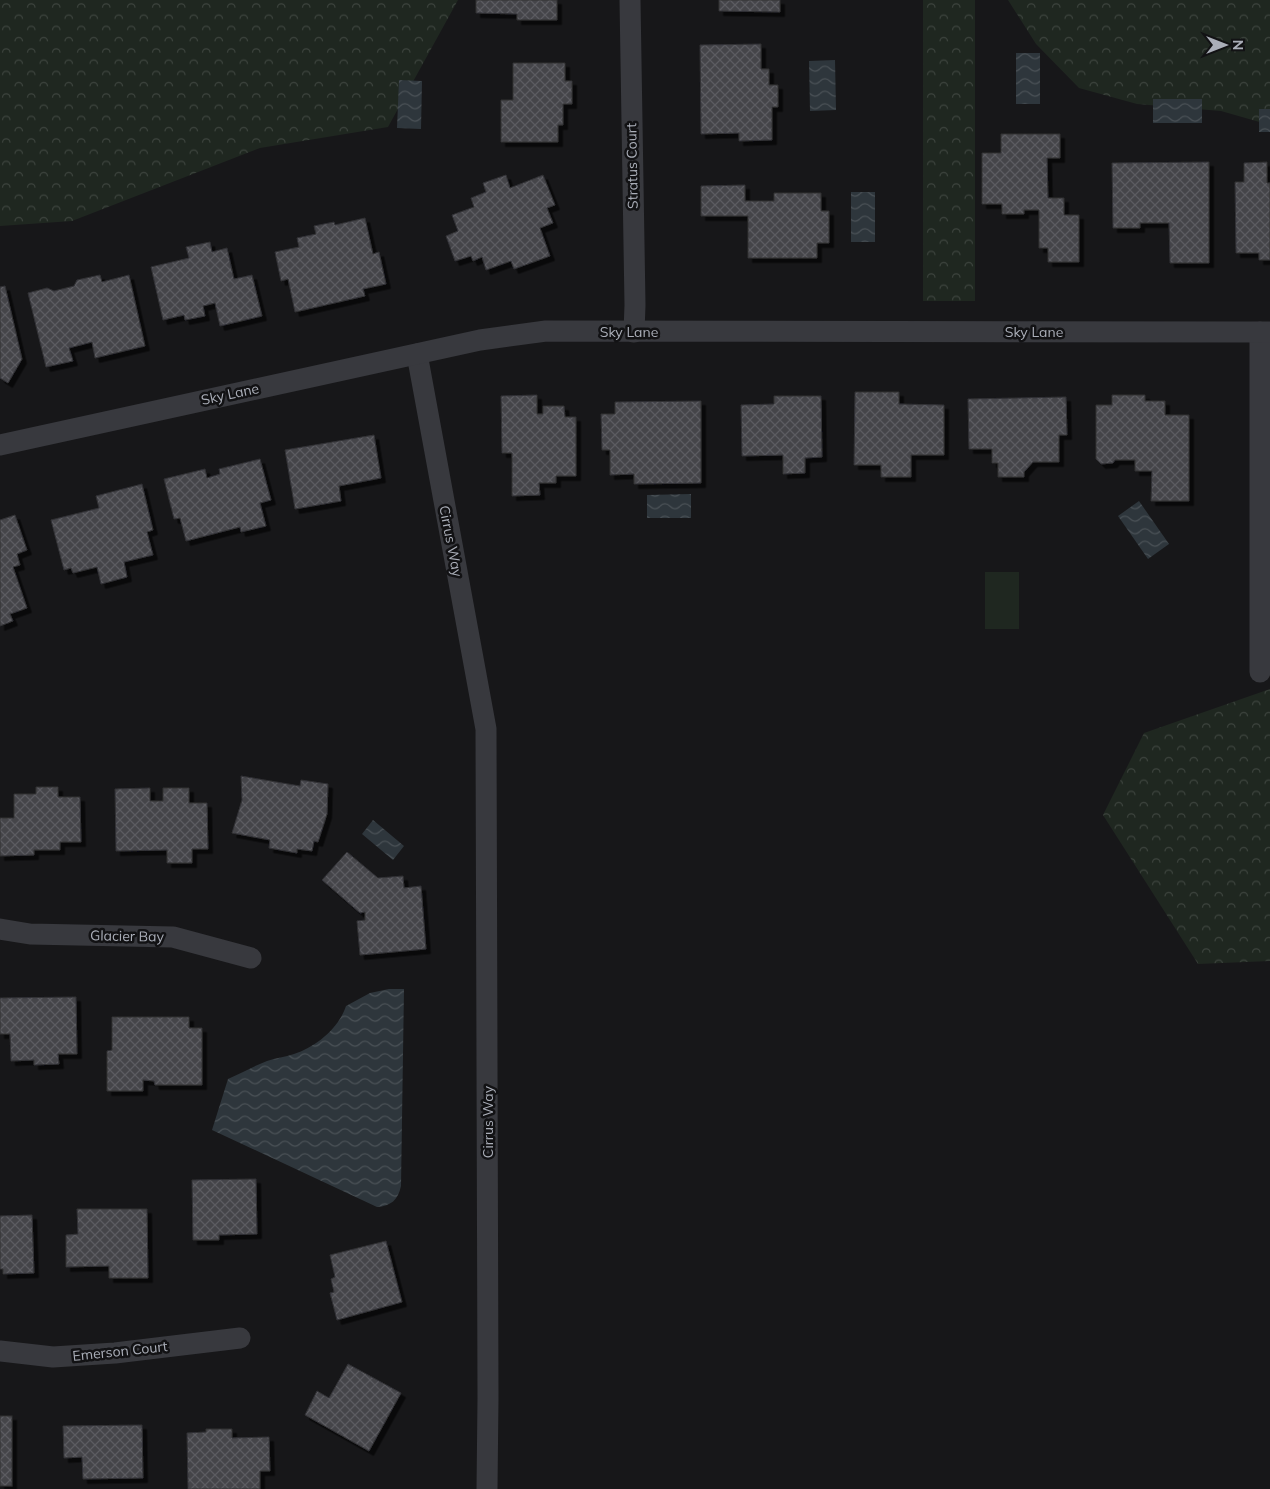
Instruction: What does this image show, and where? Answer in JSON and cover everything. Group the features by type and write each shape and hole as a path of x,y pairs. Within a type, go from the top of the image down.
{"street":[{"name":"Stratus Court","path":"630,0 634,332"},
{"name":"Sky Lane","path":"0,444 480,340 546,331 1265,332"},
{"path":"1260,672 1265,332"},
{"name":"Cirrus Way","path":"416,354 486,729 487,1489"},
{"name":"Glacier Bay","path":"0,929 30,934 173,937 251,958"},
{"name":"Emerson Court","path":"0,1351 53,1358 115,1353 240,1338"}],"green space":[{"path":"0,0 458,0 388,127 260,148 72,221 0,226"},
{"path":"923,0 975,0 975,301 923,301"},
{"path":"1008,0 1270,0 1270,125 1221,111 1137,104 1079,88 1036,44"},
{"path":"985,572 1019,572 1019,629 985,629"},
{"path":"1270,689 1270,961 1198,964 1103,815 1144,733"}],"water":[{"path":"1016,53 1040,53 1040,104 1016,104"},
{"path":"835,60 836,110 810,111 809,61"},
{"path":"399,80 422,81 421,129 397,128"},
{"path":"1153,99 1202,99 1202,123 1153,123"},
{"path":"1259,109 1270,109 1270,132 1259,132"},
{"path":"851,192 875,192 875,242 851,242"},
{"path":"691,494 691,518 647,518 647,495"},
{"path":"1139,501 1169,544 1148,559 1118,516"},
{"path":"373,820 404,846 393,860 362,834"},
{"path":"389,989 404,989 401,1186 396,1199 390,1204 377,1207 212,1130 228,1079 267,1061 294,1054 310,1047 326,1036 338,1022 346,1006 370,993"}],"building":[{"path":"476,0 557,0 557,20 517,20 517,14 476,13"},
{"path":"719,0 780,0 780,12 719,11"},
{"path":"761,44 761,69 769,69 769,85 778,85 778,107 772,107 772,140 739,141 739,133 701,134 700,45"},
{"path":"513,63 565,63 565,81 572,81 572,104 563,104 563,125 558,125 558,142 501,142 501,100 513,100"},
{"path":"1001,134 1060,134 1060,158 1047,158 1048,198 1064,198 1064,215 1079,215 1079,262 1048,262 1048,248 1039,248 1039,210 1024,210 1024,214 1002,214 1002,204 982,204 982,153 1001,153"},
{"path":"1209,162 1209,263 1170,263 1169,223 1140,223 1140,228 1113,228 1112,163"},
{"path":"1267,162 1267,183 1270,183 1270,260 1259,260 1259,253 1236,253 1235,182 1244,182 1244,163"},
{"path":"506,175 510,188 543,175 555,205 547,208 553,223 540,228 550,256 514,269 511,261 486,270 482,257 473,261 471,256 455,261 446,236 458,231 452,215 474,207 471,198 486,192 483,183"},
{"path":"745,185 745,201 774,201 774,193 821,193 821,211 829,211 829,243 817,243 817,258 748,258 748,216 701,216 701,186"},
{"path":"365,218 373,254 379,252 386,284 363,289 365,296 295,312 288,279 281,281 275,252 299,247 297,238 316,234 314,226 334,222 335,225"},
{"path":"210,242 212,252 227,248 234,279 252,275 262,316 220,326 215,303 203,306 205,316 185,320 184,315 163,320 151,267 189,258 186,247"},
{"path":"100,275 102,282 129,275 145,346 95,358 92,342 69,348 73,361 46,367 28,293 47,288 54,291 74,286 77,280"},
{"path":"5,286 22,359 8,383 0,378 0,287"},
{"path":"855,392 899,392 899,404 944,405 944,455 911,455 911,477 881,477 881,465 854,465"},
{"path":"537,395 537,414 543,414 543,406 564,406 565,417 576,417 576,476 556,476 556,483 539,483 540,495 512,496 512,453 502,453 501,396"},
{"path":"1112,395 1145,395 1145,401 1165,401 1165,415 1189,415 1189,501 1151,501 1152,471 1135,471 1135,460 1115,460 1113,463 1101,464 1096,459 1096,405 1112,405"},
{"path":"774,396 821,396 822,457 805,458 805,473 783,474 783,455 742,456 741,405 774,404"},
{"path":"1066,397 1067,435 1059,435 1059,462 1033,462 1024,472 1024,477 998,477 998,463 992,463 992,449 969,449 968,399"},
{"path":"701,401 701,483 634,484 634,474 610,475 610,450 602,450 601,414 615,414 615,402"},
{"path":"374,435 381,478 339,486 341,501 295,509 285,450"},
{"path":"260,459 271,500 260,503 266,526 241,532 240,527 186,541 180,518 174,519 164,479 205,469 207,478 220,474 219,469"},
{"path":"142,484 153,530 147,532 153,555 124,562 127,577 101,584 97,567 73,573 71,568 64,570 51,520 99,508 96,496"},
{"path":"15,515 27,550 17,554 20,565 13,567 27,608 10,614 13,621 0,626 0,520"},
{"path":"241,776 300,786 301,780 328,784 327,814 318,842 314,841 312,851 297,849 297,853 269,848 270,840 232,833 242,800"},
{"path":"36,787 58,787 58,797 80,797 81,842 60,842 60,850 34,850 34,855 0,856 0,818 14,818 14,794 36,794"},
{"path":"150,788 150,801 163,801 163,788 189,788 189,803 207,803 208,849 192,849 192,863 167,863 167,850 116,851 115,789"},
{"path":"347,852 378,878 403,876 404,888 421,886 426,949 360,955 357,921 365,920 365,912 360,913 322,880"},
{"path":"76,997 77,1054 58,1054 59,1064 34,1065 34,1060 11,1061 10,1034 0,1034 0,998"},
{"path":"112,1017 189,1017 189,1028 202,1028 202,1085 155,1085 154,1081 143,1080 143,1091 107,1091 107,1051 112,1050"},
{"path":"256,1179 257,1234 219,1235 219,1240 193,1240 192,1180"},
{"path":"77,1209 147,1209 148,1278 109,1278 109,1266 66,1267 66,1235 78,1234"},
{"path":"32,1215 34,1273 3,1274 3,1269 0,1269 0,1216"},
{"path":"386,1241 402,1302 337,1320 330,1293 334,1292 331,1279 335,1277 330,1255"},
{"path":"348,1364 401,1393 369,1451 305,1415 317,1391 329,1398"},
{"path":"0,1416 12,1416 12,1486 0,1486"},
{"path":"142,1425 143,1478 83,1479 82,1457 64,1458 63,1426"},
{"path":"206,1429 232,1429 232,1438 269,1437 270,1471 260,1471 260,1489 188,1489 187,1433 206,1432"}]}
